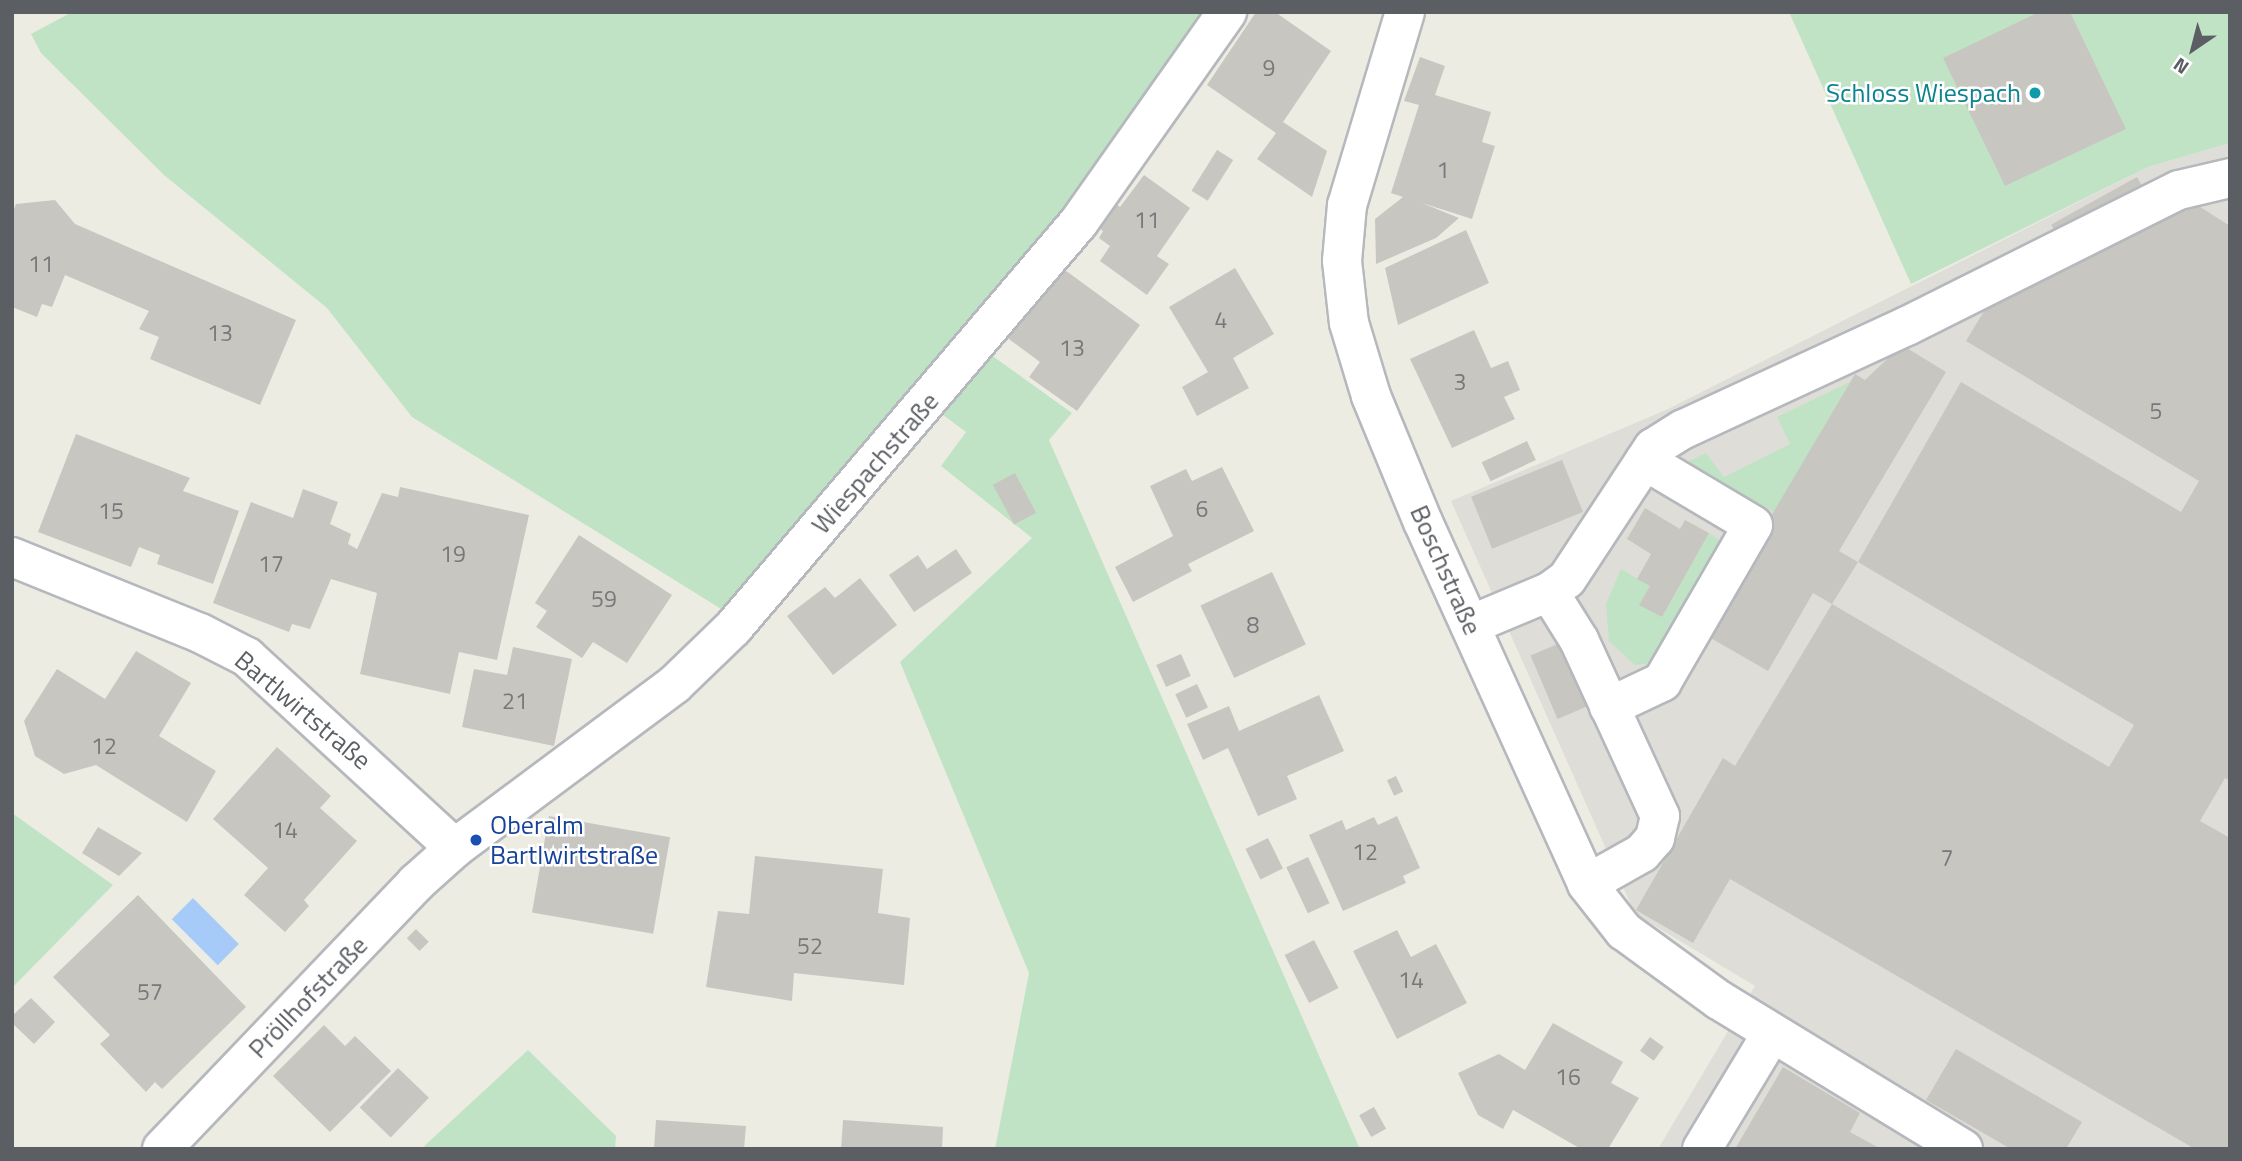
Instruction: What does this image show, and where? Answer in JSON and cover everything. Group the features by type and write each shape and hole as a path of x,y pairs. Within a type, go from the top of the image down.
{"street":[{"name":"Wiespachstraße","path":"455,848 593,749 675,684 733,628 1079,222 1227,12"},
{"name":"Boschstraße","path":"1405,12 1348,205 1342,261 1349,323 1371,396 1470,625 1587,884 1624,931 1772,1033 1964,1149"},
{"path":"1470,625 1549,592 1567,579 1587,555 1653,449 1684,429 1907,326 2179,190 2230,178"},
{"path":"1609,706 1662,682 1753,525 1645,461"},
{"name":"Bartlwirtstraße","path":"12,557 200,633 247,657 455,848"},
{"path":"1549,592 1579,640 1660,816 1656,838 1642,853 1587,884"},
{"name":"Pröllhofstraße","path":"162,1149 415,883 455,848"},
{"path":"1702,1149 1772,1033"}],"shaded area":[{"path":"2230,143 2230,1149 1658,1149 1755,986 1635,914 1451,501 1666,410 2148,167"}],"green space":[{"path":"72,12 1206,12 1055,225 726,612 412,417 327,308 164,175 41,53 31,34"},
{"path":"1789,12 2230,12 2230,143 2148,167 1911,284"},
{"path":"987,352 1072,413 1049,440 1360,1149 995,1149 1029,973 900,662 1032,538 941,466 966,432 935,409"},
{"path":"1850,382 1774,512 1685,463 1706,453 1724,477 1790,444 1777,417"},
{"path":"1709,533 1729,546 1652,663 1635,665 1609,641 1606,604 1621,569 1650,586 1640,605 1662,617"},
{"path":"12,813 113,885 12,988"},
{"path":"528,1050 616,1136 615,1149 421,1149"}],"water":[{"path":"193,898 239,944 218,965 172,919"}],"building":[{"path":"1256,12 1275,12 1331,51 1283,122 1327,151 1312,197 1257,159 1276,133 1207,85"},
{"name":"Schloss Wiespach","path":"2039,12 2070,12 2126,129 2005,186 1943,58"},
{"path":"1420,57 1445,66 1435,95 1491,112 1482,142 1495,146 1472,219 1422,203 1459,218 1436,238 1376,264 1375,219 1403,197 1391,193 1419,105 1404,101"},
{"path":"1217,150 1233,160 1208,201 1192,191"},
{"path":"1144,175 1190,208 1157,256 1169,264 1147,295 1100,261 1110,246 1099,238 1103,231 1090,222 1109,198 1120,207"},
{"path":"2137,177 2143,188 2058,236 2051,225"},
{"path":"55,200 75,224 296,320 260,405 150,359 159,337 139,329 149,311 65,275 52,307 42,304 37,317 12,307 12,214 16,204"},
{"path":"2194,203 2230,226 2230,781 2225,778 2200,821 2230,838 2230,1149 2195,1149 1730,879 1693,943 1636,910 1723,758 1735,766 1832,604 2109,767 2134,725 1858,562 1961,382 2181,512 2199,481 1966,341 1987,306"},
{"path":"1466,230 1489,283 1398,325 1385,268"},
{"path":"1054,262 1140,325 1077,411 1029,377 1040,362 1002,334"},
{"path":"1235,268 1274,334 1233,358 1249,388 1197,416 1182,387 1208,372 1169,307"},
{"path":"1474,330 1491,368 1508,361 1520,390 1504,397 1515,419 1452,448 1410,359"},
{"path":"1902,345 1946,372 1839,551 1858,562 1832,604 1813,593 1768,671 1702,633 1855,374 1865,380"},
{"path":"76,434 190,478 183,491 239,511 213,584 157,564 160,555 139,547 131,567 38,532"},
{"path":"1527,441 1536,460 1491,481 1482,462"},
{"path":"1562,460 1583,512 1492,549 1471,497"},
{"path":"1222,467 1254,531 1188,564 1192,571 1133,602 1115,567 1173,536 1150,486 1186,469 1192,481"},
{"path":"1015,473 1036,513 1014,524 993,485"},
{"path":"400,487 529,515 497,660 459,652 450,694 360,674 377,593 331,579 310,629 292,624 289,632 213,603 251,502 293,518 303,489 338,502 330,524 351,534 348,544 357,549 382,493 398,497"},
{"path":"1645,508 1680,529 1685,520 1709,533 1662,617 1639,605 1650,586 1637,579 1651,554 1627,539"},
{"path":"579,535 672,595 627,663 593,642 582,658 536,627 547,611 535,603"},
{"path":"956,549 972,573 914,612 889,575 918,555 927,569"},
{"path":"1272,572 1306,645 1234,678 1200,605"},
{"path":"860,578 897,625 833,675 787,616 825,587 835,598"},
{"path":"1560,643 1587,707 1558,719 1531,656"},
{"path":"513,647 572,659 554,746 462,727 474,669 507,675"},
{"path":"136,651 191,683 159,736 216,771 187,822 96,765 64,774 35,756 24,721 57,669 105,699"},
{"path":"1181,654 1191,676 1166,687 1156,665"},
{"path":"1197,684 1208,708 1186,718 1175,694"},
{"path":"1319,695 1344,751 1287,776 1297,799 1258,816 1228,748 1203,760 1187,724 1229,706 1239,731"},
{"path":"277,747 331,796 320,808 357,841 304,900 309,906 285,932 244,895 268,868 213,819"},
{"path":"1396,776 1403,791 1394,796 1387,780"},
{"path":"549,816 670,837 653,934 532,913"},
{"path":"1397,816 1420,868 1403,876 1406,883 1343,911 1309,835 1342,820 1346,830 1374,817 1378,825"},
{"path":"98,827 142,853 119,876 82,853"},
{"path":"1268,838 1283,869 1260,880 1246,849"},
{"path":"755,856 883,869 878,913 910,918 904,985 794,973 792,1001 706,987 718,911 749,914"},
{"path":"1308,857 1330,903 1308,913 1286,867"},
{"path":"138,895 246,1007 162,1089 155,1082 146,1092 100,1044 110,1035 53,977"},
{"path":"416,929 429,942 420,951 407,938"},
{"path":"1397,930 1411,957 1436,944 1467,1003 1397,1039 1353,951"},
{"path":"1314,940 1339,988 1309,1003 1285,955"},
{"path":"31,998 55,1022 34,1044 12,1023 12,1016"},
{"path":"1553,1023 1623,1062 1611,1083 1639,1098 1608,1149 1581,1149 1513,1110 1503,1129 1478,1115 1458,1073 1499,1054 1525,1070"},
{"path":"324,1025 345,1046 355,1036 391,1071 330,1132 273,1076"},
{"path":"1650,1037 1664,1047 1654,1061 1640,1051"},
{"path":"1956,1049 2082,1122 2066,1149 2011,1149 1926,1100"},
{"path":"1783,1067 1860,1113 1850,1132 1881,1149 1735,1149"},
{"path":"398,1068 429,1098 391,1137 360,1108"},
{"path":"1374,1107 1386,1129 1371,1137 1359,1115"},
{"path":"656,1120 746,1126 744,1149 654,1149"},
{"path":"843,1120 943,1127 942,1149 841,1149"}],"place":[{"name":"Schloss Wiespach","path":"2035,93"},
{"name":"Oberalm Bartlwirtstraße","path":"476,840"}]}
